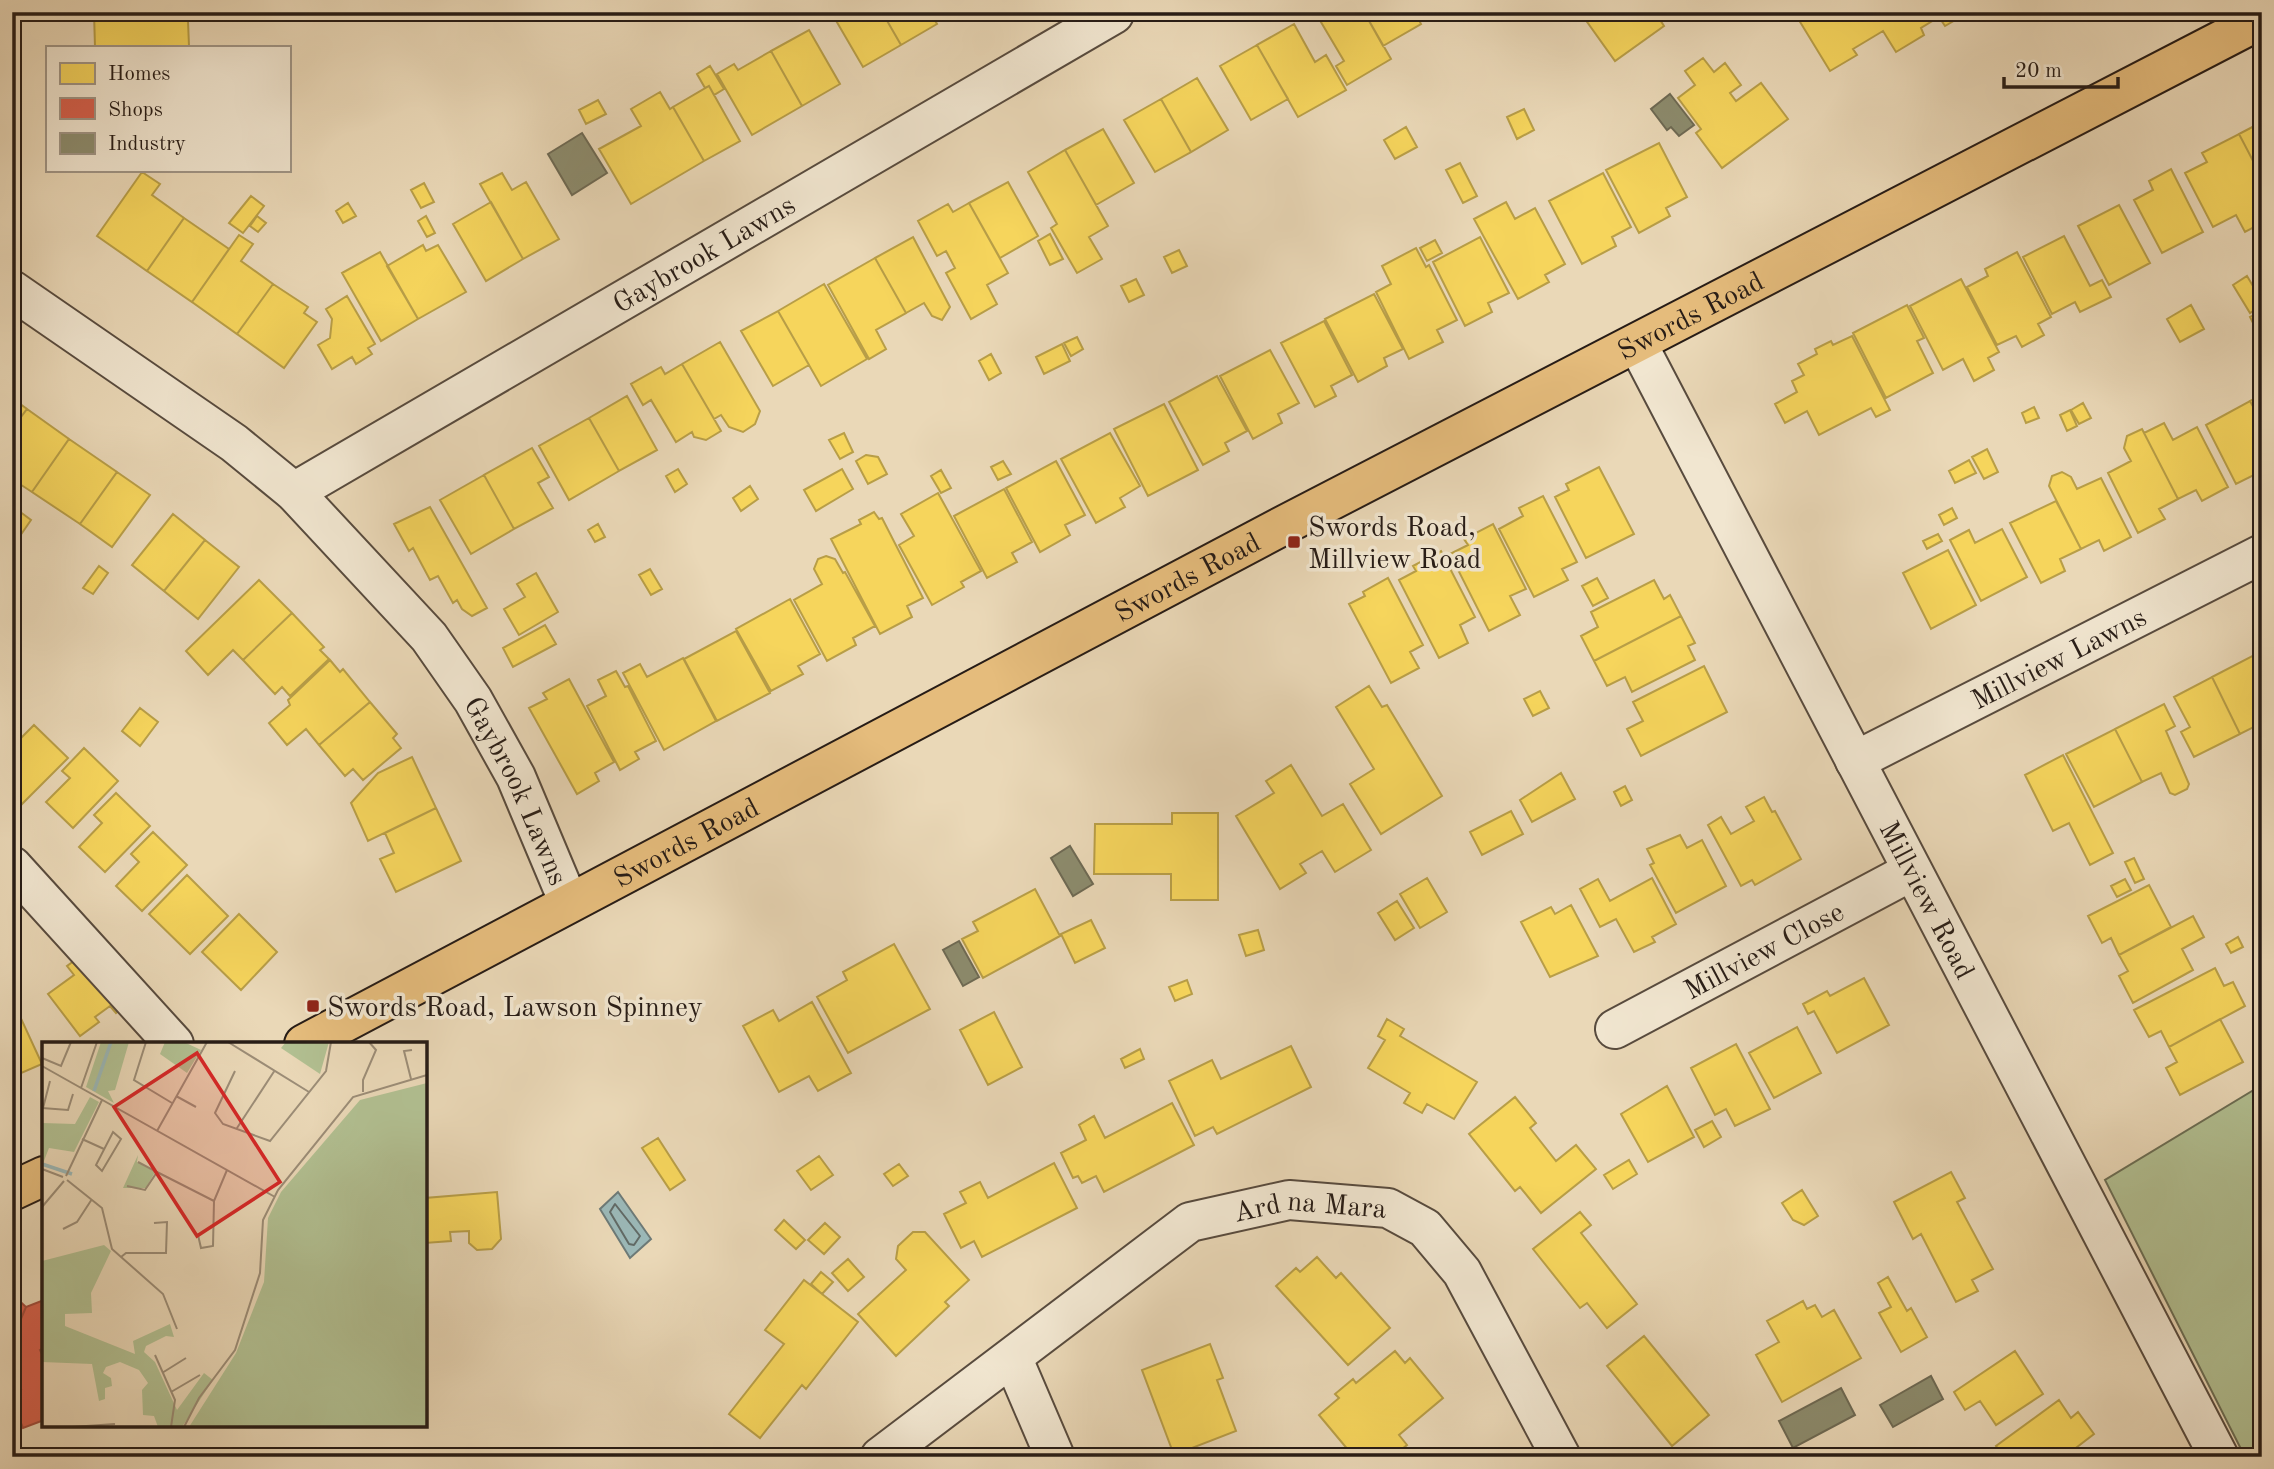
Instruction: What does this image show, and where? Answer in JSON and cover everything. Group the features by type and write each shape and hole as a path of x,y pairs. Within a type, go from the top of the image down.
{"main road":[{"name":"Swords Road","path":"308,1042 1288,523 2262,19"},
{"path":"12,1191 42,1177"}],"street":[{"name":"Gaybrook Lawns","path":"294,492 1115,13"},
{"name":"Gaybrook Lawns","path":"20,296 234,443 294,492 429,638 473,700 516,777 569,903"},
{"name":"Millview Road","path":"1637,343 2219,1457"},
{"name":"Millview Lawns","path":"1855,761 2262,554"},
{"path":"12,866 172,1042"},
{"name":"Millview Close","path":"1615,1029 1912,871"},
{"name":"Ard na Mara","path":"880,1457 1013,1359 1190,1222 1289,1200 1388,1208 1425,1228 1462,1272 1561,1457"},
{"path":"1013,1359 1055,1457"}],"green space":[{"path":"2262,1085 2262,1457 2245,1457 2105,1180"}],"water":[{"path":"618,1192 651,1239 630,1258 600,1209"}],"building: Homes":[{"path":"94,12 181,12 182,21 188,21 189,46 95,46"},
{"path":"831,12 882,12 901,45 863,67"},
{"path":"882,12 930,12 937,24 901,45"},
{"path":"1315,12 1364,12 1391,59 1347,85 1336,66 1344,61"},
{"path":"1364,12 1415,12 1421,24 1383,46"},
{"path":"1580,12 1655,12 1664,26 1615,61"},
{"path":"1794,12 1969,12 1945,26 1939,17 1921,28 1924,35 1896,52 1883,31 1853,49 1857,55 1830,71"},
{"path":"1294,24 1315,62 1326,55 1346,90 1298,117 1257,45"},
{"path":"809,30 840,84 802,106 771,51"},
{"path":"1257,45 1288,99 1251,120 1220,66"},
{"path":"771,51 802,106 752,135 717,74 734,64 738,70"},
{"path":"1703,58 1714,72 1725,63 1741,85 1730,93 1736,101 1761,83 1788,119 1722,168 1696,133 1701,129 1678,98 1695,85 1685,71"},
{"path":"710,66 724,89 714,95 709,86 705,88 697,74"},
{"path":"1197,78 1228,130 1191,152 1161,99"},
{"path":"709,86 740,141 704,161 673,107"},
{"path":"660,92 670,109 673,107 704,161 631,204 599,149 641,126 631,109"},
{"path":"1161,99 1191,152 1155,172 1124,120"},
{"path":"598,100 606,114 586,124 579,110"},
{"path":"1524,109 1534,130 1517,139 1507,117"},
{"path":"2262,122 2262,178 2239,134"},
{"path":"1406,127 1417,147 1395,159 1384,140"},
{"path":"1103,129 1134,183 1096,205 1065,150"},
{"path":"2239,134 2262,178 2262,202 2258,204 2262,223 2245,232 2236,215 2213,227 2185,173 2207,162 2202,153"},
{"path":"1659,143 1687,197 1666,208 1670,216 1639,233 1606,170"},
{"path":"1065,150 1108,226 1089,237 1102,259 1077,273 1051,228 1057,224 1028,172"},
{"path":"1460,163 1477,196 1463,203 1446,170"},
{"path":"2171,169 2203,232 2162,253 2134,200 2153,190 2149,181"},
{"path":"142,172 160,184 152,195 184,218 147,271 97,236"},
{"path":"502,173 512,190 526,182 559,239 523,259 480,184"},
{"path":"1603,173 1631,227 1612,237 1616,246 1582,264 1549,201"},
{"path":"1008,182 1038,236 1000,258 969,203"},
{"path":"424,183 434,202 421,208 411,190"},
{"path":"251,196 264,206 243,233 229,223"},
{"path":"491,202 523,259 486,281 453,224"},
{"path":"1506,202 1515,219 1535,208 1565,264 1545,275 1549,282 1518,299 1474,219"},
{"path":"348,203 356,216 343,223 336,211"},
{"path":"969,203 1008,273 987,285 997,304 971,319 946,273 955,268 946,251 937,256 918,221 948,204 953,212"},
{"path":"2119,205 2150,263 2109,285 2078,226"},
{"path":"257,216 266,223 258,232 250,226"},
{"path":"426,216 435,233 427,237 418,221"},
{"path":"184,218 229,249 192,302 147,271"},
{"path":"1050,234 1063,259 1050,265 1038,241"},
{"path":"239,235 253,244 241,261 273,284 237,334 192,302"},
{"path":"2064,236 2090,286 2102,280 2111,297 2080,312 2075,302 2052,314 2023,257"},
{"path":"913,237 950,307 942,320 932,316 924,303 906,313 875,258"},
{"path":"1480,237 1509,293 1488,303 1492,312 1465,326 1433,262"},
{"path":"1435,240 1442,253 1427,261 1420,248"},
{"path":"423,245 426,251 438,245 466,292 418,319 387,266"},
{"path":"1416,248 1426,267 1429,265 1457,320 1437,330 1443,342 1409,359 1376,292 1391,284 1382,266"},
{"path":"1179,250 1187,266 1172,273 1164,257"},
{"path":"380,252 418,319 381,341 342,273"},
{"path":"2017,252 2051,317 2038,324 2044,335 2022,347 2016,336 1997,345 1967,287 1988,276 1985,269"},
{"path":"875,258 906,313 876,330 886,349 869,359 828,285"},
{"path":"2247,276 2262,301 2262,305 2250,313 2233,285"},
{"path":"1136,279 1144,295 1129,302 1121,286"},
{"path":"1961,279 1999,352 1988,358 1994,370 1974,381 1963,359 1943,370 1910,306"},
{"path":"273,284 308,307 304,313 317,322 284,368 237,334"},
{"path":"824,284 867,359 821,386 778,311"},
{"path":"1374,294 1403,349 1384,358 1387,366 1358,382 1325,319"},
{"path":"347,296 375,344 368,348 372,354 356,364 352,357 332,369 318,345 330,338 332,319 326,309"},
{"path":"1907,305 1924,338 1917,341 1933,373 1886,398 1853,333"},
{"path":"2191,305 2204,329 2180,342 2167,319"},
{"path":"778,311 809,365 773,386 741,331"},
{"path":"2262,311 2262,331 2258,333 2250,317"},
{"path":"1324,321 1352,375 1331,386 1336,396 1315,407 1281,343"},
{"path":"1852,336 1890,410 1876,417 1871,408 1819,435 1807,411 1785,423 1775,404 1797,392 1792,381 1804,375 1798,364 1817,354 1815,349 1831,341 1833,345"},
{"path":"1077,337 1083,349 1071,356 1064,343"},
{"path":"720,342 760,411 755,424 743,432 729,427 721,415 714,419 682,364"},
{"path":"1062,344 1070,361 1044,374 1036,357"},
{"path":"1270,350 1299,403 1278,414 1282,423 1253,439 1220,376"},
{"path":"991,354 1001,373 989,380 979,361"},
{"path":"682,364 721,431 706,440 694,437 692,432 676,442 651,400 643,405 631,384 661,367 665,374"},
{"path":"1217,376 1247,431 1225,443 1229,451 1203,465 1169,402"},
{"path":"2262,395 2262,423 2250,401"},
{"path":"627,396 657,450 619,471 589,418"},
{"path":"12,398 27,409 12,429"},
{"path":"2250,401 2262,423 2262,457 2258,459 2262,471 2236,484 2206,425"},
{"path":"2083,403 2091,418 2079,424 2071,410"},
{"path":"1164,404 1198,470 1148,496 1114,429"},
{"path":"2034,407 2039,418 2026,423 2022,413"},
{"path":"27,409 69,439 32,492 12,479 12,429"},
{"path":"2070,410 2077,426 2067,431 2060,415"},
{"path":"589,418 619,471 569,500 539,446"},
{"path":"2164,423 2173,440 2197,427 2228,487 2202,501 2196,490 2178,499 2144,433"},
{"path":"2142,429 2178,499 2159,509 2165,519 2138,533 2108,473 2131,461 2124,448 2127,436"},
{"path":"844,433 853,452 840,459 829,440"},
{"path":"1110,433 1140,486 1120,498 1125,507 1096,523 1061,459"},
{"path":"69,439 117,472 80,524 32,492"},
{"path":"532,448 549,477 538,483 553,508 514,529 484,475"},
{"path":"1987,449 1998,472 1984,479 1972,457"},
{"path":"866,455 878,457 887,474 868,484 856,461"},
{"path":"1969,460 1976,473 1955,483 1949,471"},
{"path":"1003,461 1011,474 998,480 991,467"},
{"path":"1056,461 1085,515 1065,525 1070,535 1040,552 1006,488"},
{"path":"1599,467 1634,534 1586,558 1555,497 1569,490 1566,484"},
{"path":"678,469 687,484 675,492 666,476"},
{"path":"842,469 853,489 816,511 804,490"},
{"path":"941,470 951,488 941,493 931,476"},
{"path":"117,472 150,495 112,547 80,524"},
{"path":"2062,472 2071,477 2077,489 2101,478 2131,537 2104,551 2099,540 2081,549 2049,486 2052,476"},
{"path":"484,475 514,529 471,554 440,500"},
{"path":"750,486 758,499 741,511 733,498"},
{"path":"1004,489 1032,542 1012,553 1017,562 987,578 954,516"},
{"path":"938,493 981,571 961,582 964,587 932,605 899,545 914,536 901,514"},
{"path":"1543,496 1577,562 1562,569 1568,580 1534,597 1499,529 1523,516 1519,508"},
{"path":"2056,501 2081,549 2060,559 2065,571 2041,583 2010,523"},
{"path":"430,507 487,608 472,616 462,609 457,600 453,603 438,576 430,580 413,548 409,551 394,524"},
{"path":"1952,508 1957,518 1944,525 1939,515"},
{"path":"19,511 31,520 20,536 12,531 12,522"},
{"path":"874,512 879,519 882,518 923,598 907,606 912,617 880,634 831,539 861,524 859,520"},
{"path":"173,514 205,540 164,591 132,565"},
{"path":"598,524 605,537 595,542 588,530"},
{"path":"1493,524 1526,589 1510,596 1520,615 1489,631 1450,554 1468,545 1464,539"},
{"path":"2002,529 2027,577 1981,601 1950,540 1969,530 1975,543"},
{"path":"1938,534 1942,541 1927,549 1923,541"},
{"path":"205,540 239,567 198,619 164,591"},
{"path":"1948,550 1976,605 1931,629 1903,573"},
{"path":"1441,551 1475,617 1460,625 1468,643 1439,658 1399,580 1416,571 1413,566"},
{"path":"826,556 835,559 843,573 845,572 875,626 853,638 856,645 827,661 794,600 822,584 814,569 818,559"},
{"path":"99,566 108,573 93,594 83,588"},
{"path":"650,569 662,589 651,595 639,575"},
{"path":"536,573 558,612 519,635 504,609 525,597 517,584"},
{"path":"1388,578 1423,645 1410,652 1419,668 1391,683 1349,604 1365,596 1363,592"},
{"path":"1597,578 1608,598 1593,606 1582,586"},
{"path":"259,580 292,613 243,660 233,650 208,675 186,651"},
{"path":"1654,580 1664,599 1670,595 1681,616 1594,661 1581,636 1598,627 1591,612"},
{"path":"790,599 820,654 798,666 803,674 771,691 736,629"},
{"path":"292,613 324,647 320,650 329,659 290,696 282,687 275,694 243,660"},
{"path":"1681,616 1695,643 1688,646 1695,660 1632,692 1625,677 1607,686 1594,661"},
{"path":"545,625 556,644 513,667 503,648"},
{"path":"736,631 770,693 717,721 684,659"},
{"path":"2260,652 2262,723 2240,734 2212,677"},
{"path":"683,658 716,721 664,750 623,673 640,664 647,677"},
{"path":"330,660 340,672 343,669 370,702 319,745 306,729 287,745 269,723 290,705 288,700"},
{"path":"1704,666 1727,712 1641,756 1627,729 1643,721 1633,702"},
{"path":"616,671 625,687 628,686 656,741 635,752 639,759 620,770 587,706 606,696 598,680"},
{"path":"2212,677 2240,734 2194,757 2181,732 2190,727 2174,697"},
{"path":"569,679 614,762 595,773 599,781 577,794 529,708 547,699 543,693"},
{"path":"1369,686 1382,707 1387,705 1442,796 1381,834 1350,784 1374,769 1336,707"},
{"path":"1540,691 1549,708 1533,716 1524,699"},
{"path":"370,702 397,734 393,738 401,748 363,780 353,769 345,776 319,745"},
{"path":"2164,704 2175,726 2166,731 2189,784 2187,789 2175,795 2170,793 2161,773 2142,782 2115,729"},
{"path":"140,708 158,722 140,746 122,731"},
{"path":"34,725 68,758 22,804 12,795 12,763 20,755 12,747"},
{"path":"2115,729 2142,782 2094,807 2066,754"},
{"path":"84,748 118,781 73,828 46,802 70,778 62,771"},
{"path":"2063,755 2113,853 2090,865 2069,823 2053,831 2025,775"},
{"path":"412,757 436,808 368,841 351,803 378,773"},
{"path":"1291,765 1322,816 1343,804 1371,850 1335,872 1322,851 1300,864 1306,873 1280,889 1236,816 1274,793 1266,781"},
{"path":"1561,773 1575,799 1532,822 1520,800"},
{"path":"1625,786 1632,800 1621,806 1614,792"},
{"path":"116,793 150,826 105,872 79,847 102,823 94,815"},
{"path":"1764,797 1772,812 1775,811 1801,859 1755,885 1752,880 1741,886 1708,825 1721,817 1731,834 1754,821 1746,807"},
{"path":"436,808 461,861 396,892 380,859 394,853 385,833"},
{"path":"1511,811 1523,834 1482,855 1470,832"},
{"path":"1172,813 1218,813 1218,900 1171,900 1171,874 1094,874 1095,824 1172,824"},
{"path":"153,832 187,865 142,911 116,886 139,862 131,854"},
{"path":"1680,835 1687,848 1702,840 1726,886 1676,913 1650,865 1654,863 1647,849"},
{"path":"2134,858 2144,879 2135,883 2125,862"},
{"path":"187,875 228,916 190,954 149,914"},
{"path":"1427,878 1447,912 1420,928 1400,894"},
{"path":"1652,878 1676,924 1652,937 1655,942 1634,952 1616,919 1600,927 1580,889 1598,879 1610,901"},
{"path":"2125,879 2131,890 2117,897 2111,886"},
{"path":"2149,885 2171,927 2119,955 2111,938 2102,943 2088,916"},
{"path":"1035,889 1060,936 983,978 962,939 978,931 973,922"},
{"path":"1397,901 1414,928 1395,940 1378,913"},
{"path":"1571,905 1598,956 1550,977 1521,922 1551,907 1555,914"},
{"path":"239,914 277,952 241,990 202,952"},
{"path":"2193,916 2204,937 2182,949 2193,970 2133,1003 2119,976 2128,971 2119,955"},
{"path":"1091,920 1105,948 1075,963 1061,934"},
{"path":"1258,930 1264,950 1246,956 1239,935"},
{"path":"2238,937 2243,947 2231,953 2226,944"},
{"path":"894,944 930,1009 848,1053 817,997 847,980 843,972"},
{"path":"85,953 125,1005 116,1013 110,1006 95,1017 99,1022 80,1036 48,994 74,975 67,966"},
{"path":"2215,968 2224,986 2233,982 2245,1006 2169,1047 2161,1031 2149,1037 2134,1010"},
{"path":"1864,978 1889,1025 1837,1053 1814,1011 1808,1014 1803,1004 1827,991 1830,996"},
{"path":"1187,980 1192,994 1175,1001 1169,987"},
{"path":"12,999 42,1064 12,1077"},
{"path":"812,1002 851,1073 818,1091 809,1076 779,1092 743,1026 773,1010 779,1021"},
{"path":"994,1012 1022,1067 988,1085 960,1030"},
{"path":"1387,1019 1404,1029 1400,1036 1477,1082 1454,1119 1427,1104 1422,1113 1404,1103 1410,1093 1368,1068 1385,1040 1378,1036"},
{"path":"2220,1019 2243,1062 2180,1095 2166,1068 2177,1062 2169,1047"},
{"path":"1797,1027 1821,1073 1774,1098 1749,1053"},
{"path":"1736,1044 1770,1109 1735,1126 1726,1109 1715,1115 1691,1068"},
{"path":"1291,1046 1311,1087 1217,1134 1213,1127 1195,1136 1169,1081 1212,1060 1221,1079"},
{"path":"1140,1049 1144,1059 1125,1068 1121,1059"},
{"path":"1667,1086 1694,1137 1648,1162 1621,1114"},
{"path":"1515,1097 1536,1123 1530,1128 1556,1161 1576,1145 1596,1169 1541,1213 1520,1187 1515,1191 1469,1134"},
{"path":"1172,1103 1194,1145 1104,1192 1096,1176 1082,1183 1078,1176 1073,1178 1061,1153 1086,1140 1079,1125 1094,1116 1105,1138"},
{"path":"1712,1121 1721,1137 1704,1147 1695,1130"},
{"path":"658,1138 685,1180 670,1190 642,1148"},
{"path":"819,1156 833,1175 811,1190 797,1171"},
{"path":"1629,1160 1637,1174 1613,1189 1604,1175"},
{"path":"1054,1163 1077,1208 982,1257 974,1241 961,1248 944,1214 966,1203 960,1192 980,1182 988,1198"},
{"path":"899,1164 908,1176 893,1186 884,1174"},
{"path":"1951,1172 1965,1198 1957,1202 1993,1269 1972,1280 1978,1291 1956,1302 1921,1234 1913,1239 1894,1202"},
{"path":"1802,1190 1818,1216 1804,1225 1793,1220 1782,1203"},
{"path":"497,1192 501,1239 492,1249 477,1250 469,1243 469,1231 450,1232 451,1241 427,1243 427,1198"},
{"path":"1580,1212 1591,1225 1581,1233 1637,1304 1607,1328 1587,1303 1580,1308 1533,1249"},
{"path":"784,1220 805,1240 796,1249 775,1230"},
{"path":"825,1223 840,1237 824,1254 808,1240"},
{"path":"913,1232 925,1232 969,1280 945,1302 949,1306 896,1356 858,1314 906,1270 896,1259 898,1246"},
{"path":"1317,1257 1336,1278 1341,1273 1390,1328 1348,1365 1276,1286 1296,1268 1300,1272"},
{"path":"848,1259 864,1277 848,1291 832,1273"},
{"path":"821,1272 833,1282 822,1294 811,1284"},
{"path":"1888,1277 1907,1311 1911,1308 1927,1337 1901,1352 1879,1313 1891,1307 1878,1283"},
{"path":"804,1280 858,1322 806,1389 802,1385 760,1438 729,1414 784,1344 765,1330"},
{"path":"1803,1301 1807,1309 1815,1305 1822,1317 1834,1310 1861,1358 1782,1402 1756,1355 1779,1342 1767,1321"},
{"path":"1644,1336 1709,1415 1672,1446 1607,1366"},
{"path":"1210,1344 1223,1378 1217,1380 1236,1431 1174,1455 1142,1370"},
{"path":"1395,1351 1405,1363 1410,1358 1443,1398 1399,1435 1407,1445 1392,1457 1354,1457 1319,1415 1339,1398 1335,1394 1353,1379 1356,1383"},
{"path":"2015,1351 2043,1394 1996,1425 1980,1401 1965,1410 1954,1392"},
{"path":"2059,1400 2071,1418 2078,1412 2094,1434 2064,1457 2004,1457 1996,1446"}],"building: Shops":[{"path":"12,1294 26,1307 12,1340"},
{"path":"42,1301 42,1421 23,1428 12,1401 12,1392 21,1389 12,1370 12,1340 26,1307"}],"building: Industry":[{"path":"1670,94 1694,125 1679,136 1671,127 1667,130 1651,109"},
{"path":"582,133 607,173 572,195 548,154"},
{"path":"1070,846 1093,884 1073,896 1051,858"},
{"path":"959,941 979,977 963,986 943,950"},
{"path":"1931,1376 1943,1399 1893,1427 1880,1405"},
{"path":"1841,1388 1855,1415 1793,1448 1779,1421"}],"place":[{"name":"Swords Road, Millview Road","path":"1294,542"},
{"name":"Swords Road, Lawson Spinney","path":"313,1006"}]}
